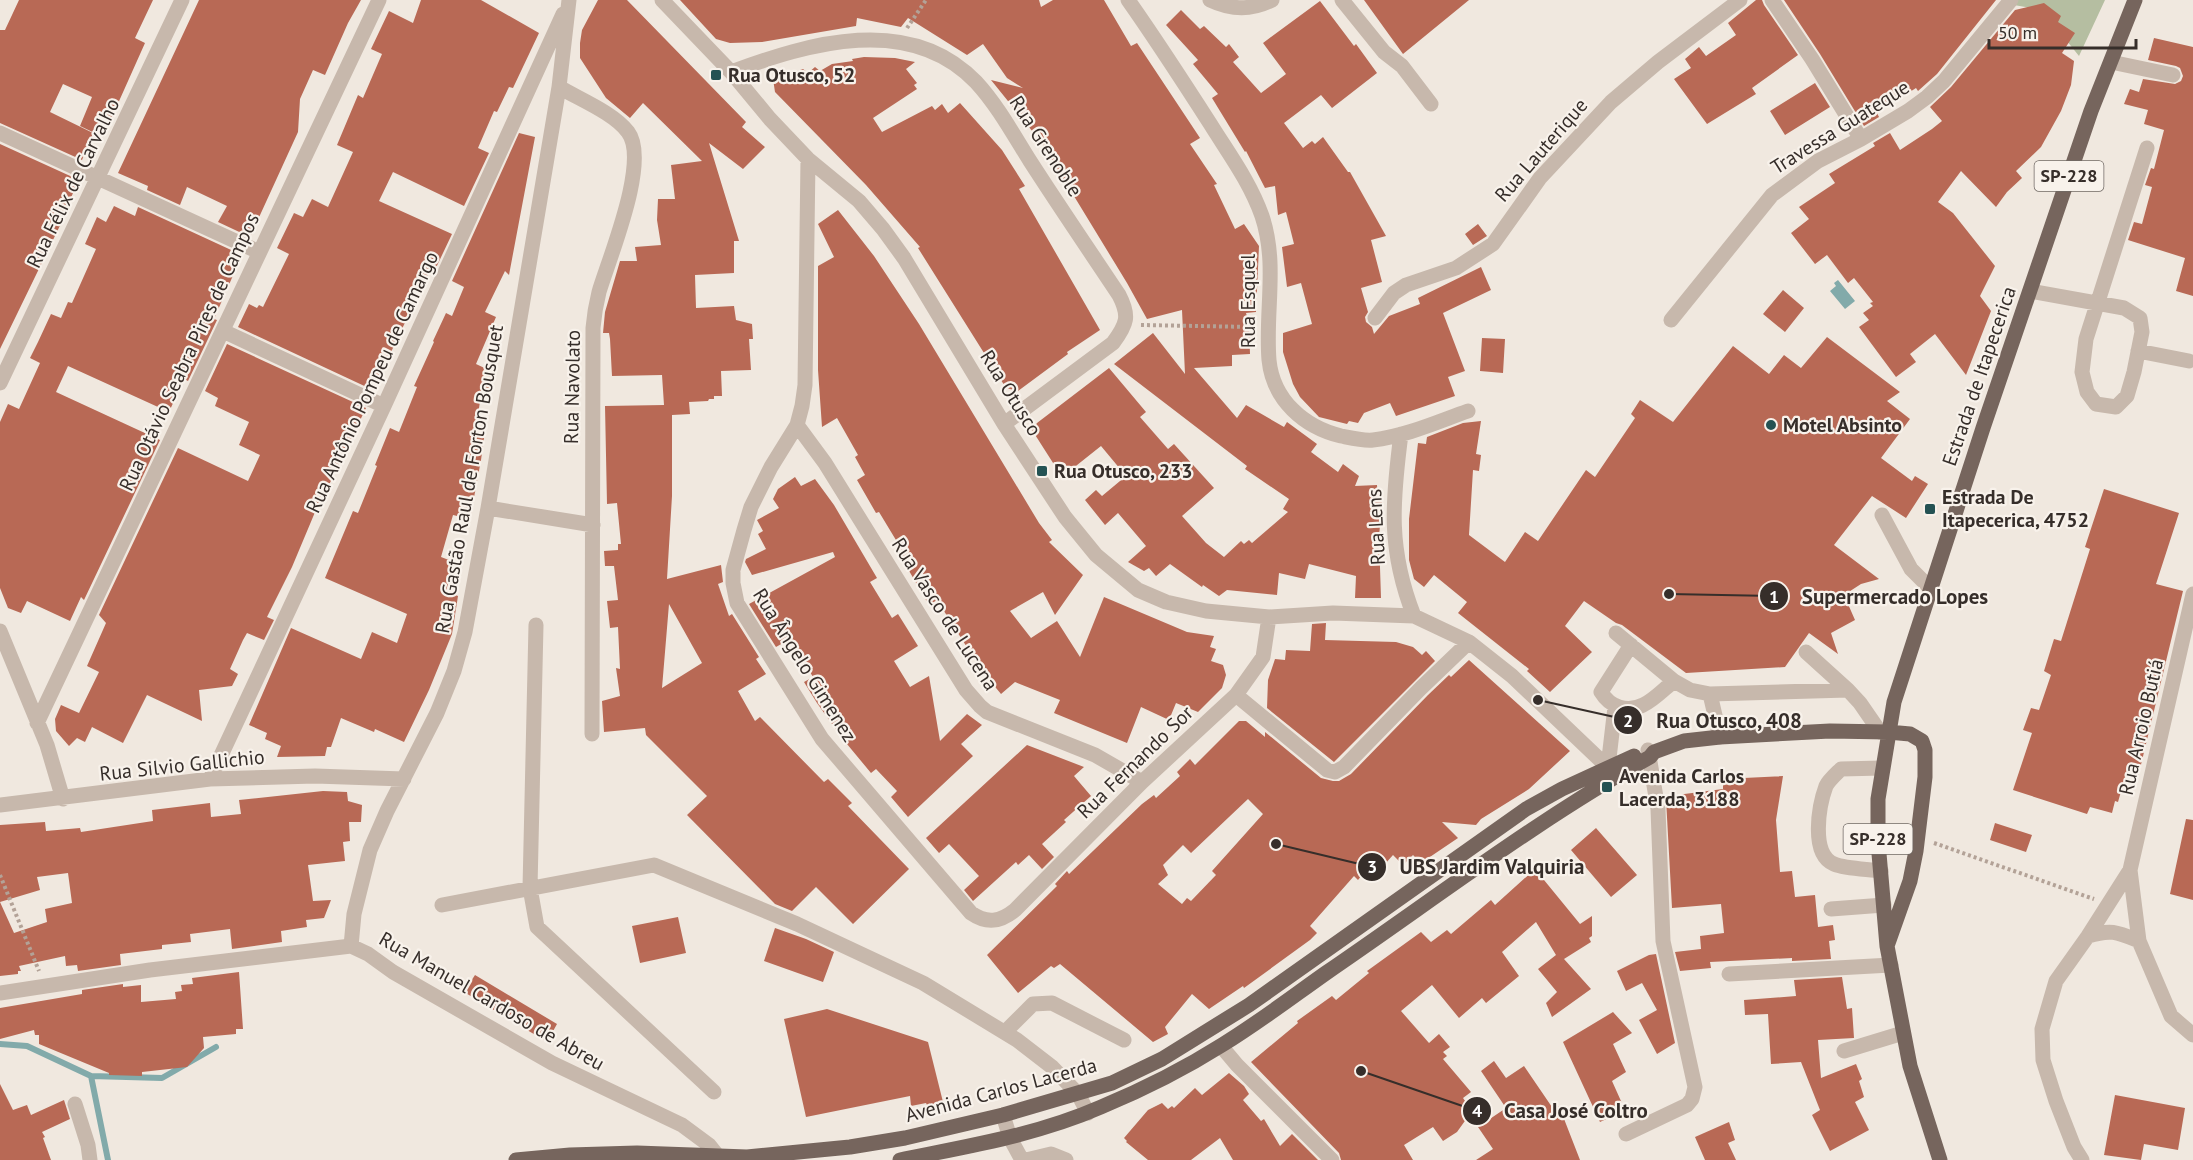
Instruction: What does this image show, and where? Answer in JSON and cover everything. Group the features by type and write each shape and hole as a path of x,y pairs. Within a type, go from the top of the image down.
{"main road":[{"name":"Estrada de Itapecerica","path":"1940,1160 1910,1066 1887,946 1878,799 1884,732 1930,588 2091,111 2135,0"},
{"name":"Avenida Carlos Lacerda","path":"516,1160 570,1155 637,1153 747,1158 850,1147 904,1138 1002,1115 1112,1083 1162,1059 1248,1005 1526,809 1650,753 1684,741 1830,731 1910,734 1922,741 1926,767 1916,851 1910,881 1887,946"},
{"name":"Avenida Carlos Lacerda","path":"900,1160 1010,1138 1050,1127 1088,1113 1157,1081 1221,1046 1537,827 1612,772"}],"street":[{"name":"Rua Félix de Carvalho","path":"0,383 182,0"},
{"name":"Rua Otávio Seabra Pires de Campos","path":"37,723 379,0"},
{"name":"Rua Gastão Raul de Forton Bousquet","path":"351,946 354,914 370,850 387,811 437,713 454,671 465,633 559,87 569,0"},
{"name":"Rua Antônio Pompeu de Camargo","path":"210,779 384,406 569,0"},
{"name":"Rua Otusco","path":"662,0 731,72 770,119 808,159 859,201 899,251 1004,424 1065,517 1096,555 1138,590 1166,602 1206,611 1269,616 1333,613 1414,616 1469,642 1512,676 1612,772"},
{"name":"Rua Esquel","path":"1128,0 1158,42 1248,184 1262,217 1271,256 1269,361 1273,379 1281,396 1297,415 1311,425 1348,438 1370,440 1401,434 1468,411"},
{"path":"1210,0 1227,7 1242,9 1263,5 1272,0"},
{"path":"1342,0 1384,52 1402,66 1431,104"},
{"name":"Rua Lauterique","path":"1375,318 1394,293 1406,285 1456,268 1493,244 1540,178 1611,102 1658,62 1740,0"},
{"path":"1772,0 1812,59 1861,139"},
{"name":"Travessa Guateque","path":"1671,320 1772,195 1818,161 1908,111 1937,88 2012,0"},
{"name":"Rua Grenoble","path":"731,72 761,61 835,42 867,39 898,41 920,46 946,59 974,81 1002,114 1030,162 1119,295 1125,307 1125,325"},
{"path":"2111,62 2173,75"},
{"name":"Rua Navolato","path":"559,87 612,117 628,132 635,147 634,174 630,191 595,312 592,351 592,734"},
{"path":"0,133 259,252"},
{"path":"2030,291 2098,304 2124,309 2140,318 2142,332 2127,396 2116,407 2096,404 2087,392 2082,372 2086,339 2098,304 2147,148"},
{"name":"Rua Ângelo Gimenez","path":"808,159 805,385 802,406 796,424 751,507 734,570 733,584 738,603 822,739 970,913 986,921 1000,921"},
{"path":"1004,424 1113,343 1125,325"},
{"path":"223,331 384,406"},
{"path":"2138,351 2189,361"},
{"name":"Rua Vasco de Lucena","path":"796,424 825,463 934,641 966,690 980,706 994,714 1095,755 1142,782"},
{"name":"Rua Lens","path":"1401,434 1394,487 1394,544 1399,571 1414,616"},
{"path":"488,508 592,525"},
{"path":"1882,515 1911,569 1930,588"},
{"name":"Rua Arroio Butiá","path":"2193,594 2130,870 2139,941 2170,1016 2193,1035"},
{"name":"Rua Fernando Sor","path":"1000,921 1015,910 1142,782 1236,695 1263,657 1269,616"},
{"path":"536,625 530,888 537,927 714,1092"},
{"path":"0,631 47,745 63,799"},
{"path":"1616,633 1674,681 1690,690 1710,694 1848,690"},
{"path":"1236,695 1327,770 1335,772 1344,767 1469,642"},
{"path":"1631,645 1601,692 1606,700 1616,707 1643,705 1674,681"},
{"path":"1806,652 1848,690 1884,732"},
{"path":"1710,694 1720,737"},
{"path":"1612,772 1616,707"},
{"path":"1626,1134 1687,1106 1692,1099 1695,1087 1663,941 1658,809 1650,753"},
{"path":"1881,871 1834,864 1824,856 1819,845 1819,812 1827,784 1841,769 1882,768"},
{"name":"Rua Silvio Gallichio","path":"0,805 210,779 303,776 404,779"},
{"path":"442,905 654,865 797,924 923,983 1005,1032 1052,1067 1077,1094 1088,1113"},
{"name":"Rua Arroio Butiá","path":"2082,1160 2070,1138 2043,1060 2042,1029 2056,981 2130,870"},
{"path":"1831,909 1884,906"},
{"path":"2088,936 2104,931 2114,931 2139,941"},
{"name":"Rua Manuel Cardoso de Abreu","path":"0,993 208,962 351,946 552,1063 682,1125 709,1145 721,1158"},
{"path":"1729,974 1891,965"},
{"path":"1005,1032 1032,1004 1052,1003 1124,1040"},
{"path":"1844,1051 1903,1033"},
{"path":"1221,1046 1332,1160"},
{"path":"75,1104 88,1145 90,1160"},
{"path":"1002,1115 1010,1138 1022,1160"},
{"path":"1026,1160 1051,1154 1066,1160"}],"path":[{"path":"898,41 926,0"},
{"path":"1125,325 1270,327"},
{"path":"1930,842 2108,903"},
{"path":"0,875 44,986"}],"green space":[{"path":"2018,0 2105,0 2079,56 2042,10 2014,5"}],"water":[{"path":"1838,280 1855,301 1845,309 1830,291 1836,286 1834,283"}],"building":[{"path":"19,0 153,0 135,38 145,43 103,137 80,126 92,97 63,84 50,112 93,133 82,160 0,123 0,30 5,30"},
{"path":"199,0 361,0 325,75 313,70 300,99 298,132 250,237 218,222 227,206 187,187 180,205 147,190 148,186 118,173"},
{"path":"421,0 481,0 539,33 513,88 509,87 497,112 494,111 478,148 489,153 464,206 393,172 379,201 452,234 434,272 430,270 373,390 238,327 249,304 257,308 259,305 263,307 289,254 277,248 294,213 303,217 312,199 328,207 353,152 337,145 358,95 363,98 382,54 371,49 389,11 413,23"},
{"path":"598,0 627,0 746,122 742,127 765,147 743,169 709,143 739,241 734,241 734,273 695,275 696,308 734,306 736,320 752,324 753,339 749,339 751,370 721,371 722,396 714,396 714,399 708,401 689,402 690,414 672,415 672,496 667,579 721,565 723,582 718,584 729,616 732,614 759,657 756,659 766,674 738,691 755,721 760,717 824,782 828,779 852,803 848,806 909,869 853,924 816,887 792,911 775,904 687,815 707,796 646,735 645,728 604,732 602,701 620,696 616,668 620,669 618,627 610,628 607,601 618,600 614,566 605,566 604,551 618,550 618,544 621,544 617,503 607,504 605,406 664,405 662,375 612,376 609,333 603,333 605,312 620,261 637,261 635,247 661,245 657,220 658,199 675,199 671,165 702,161 643,103 630,118 606,98 580,58 582,30","holes":["669,604 702,663 662,688"]},
{"path":"680,0 1039,0 1041,7 1053,0 1104,0 1131,46 1137,43 1200,138 1190,144 1217,184 1214,185 1235,229 1244,224 1259,246 1256,312 1246,313 1249,324 1250,354 1232,355 1232,366 1194,368 1237,418 1246,405 1284,427 1287,422 1317,444 1311,452 1338,472 1343,464 1359,476 1355,486 1377,485 1378,502 1382,502 1379,537 1381,598 1355,598 1356,576 1309,564 1305,579 1279,573 1277,595 1227,590 1219,596 1170,564 1156,576 1149,568 1144,571 1128,562 1146,546 1118,513 1105,525 1085,500 1096,490 1102,496 1126,476 1101,446 1062,477 1032,430 1037,423 1109,368 1146,412 1140,417 1168,449 1174,444 1214,488 1182,516 1206,543 1224,557 1241,541 1244,544 1249,540 1252,543 1288,512 1283,509 1289,499 1245,469 1247,466 1114,364 1153,333 1185,374 1182,310 1147,319 1041,142 991,80 1023,88 1007,78 983,44 967,55 908,18 901,27 857,18 856,26 762,42 730,43 716,39"},
{"path":"1364,0 1469,0 1403,54"},
{"path":"1756,0 1762,0 1798,55 1752,88 1756,94 1707,124 1674,79 1691,68 1685,59 1699,47 1706,56 1736,35 1728,23"},
{"path":"1784,0 1996,0 1937,74 1918,91 1916,88 1877,113 1879,117 1864,126"},
{"path":"1320,1 1377,73 1332,108 1321,95 1284,123 1303,148 1312,141 1315,144 1323,137 1350,172 1386,236 1371,240 1382,282 1361,288 1368,312 1365,317 1366,322 1372,327 1374,334 1389,316 1420,304 1418,298 1481,267 1491,290 1443,313 1465,371 1448,377 1455,396 1396,416 1390,403 1364,413 1358,423 1349,421 1347,424 1319,417 1300,397 1293,384 1283,352 1283,333 1312,324 1301,283 1287,287 1282,247 1294,244 1286,212 1278,215 1275,186 1265,188 1246,151 1212,98 1218,94 1193,64 1198,60 1166,25 1181,10 1200,29 1204,26 1226,47 1229,44 1239,57 1233,62 1261,93 1286,74 1263,43"},
{"path":"2044,3 2061,16 2058,22 2075,33 2062,53 2074,61 2071,85 2061,111 2041,147 2016,171 2022,178 2007,192 1996,207 1961,171 1938,202 1953,213 1995,266 1980,296 1991,311 1966,375 1935,334 1910,354 1916,362 1896,377 1859,327 1869,320 1863,313 1873,306 1870,303 1873,302 1854,278 1848,283 1827,255 1815,264 1791,233 1809,219 1799,207 1835,183 1829,174 1875,146 1873,143 1890,133 1900,150 1942,121 1930,107 1951,87 2015,10"},
{"path":"2154,38 2193,47 2193,296 2176,291 2185,258 2128,240 2134,222 2142,224 2152,187 2145,185 2151,168 2154,169 2164,130 2144,124 2148,110 2124,104 2130,89 2139,92 2143,79 2175,84 2181,81 2183,76 2180,68 2176,66 2148,60"},
{"path":"864,57 895,58 915,62 906,69 917,83 914,85 917,89 873,118 882,132 932,106 935,110 942,104 948,113 960,103 1002,150 1025,186 1019,189 1100,330 1067,352 1068,354 1018,391 1006,388 918,248 920,247 866,185 775,92 773,79 803,69 808,73 815,67 820,71 832,64"},
{"path":"1815,83 1830,107 1785,135 1770,111"},
{"path":"519,133 535,137 509,275 505,271 485,312 496,317 476,364 493,372 490,392 482,388 475,435 484,438 481,460 470,519 453,515 441,557 454,562 446,591 458,596 452,634 404,742 375,729 374,732 341,718 331,747 327,747 325,756 277,757 281,746 265,739 267,733 249,725 291,628 361,659 372,632 397,643 407,614 325,578 353,511 358,513 390,428 399,432 417,387 414,386 433,341 446,313 452,316 464,287 452,281"},
{"path":"0,144 79,180 68,204 70,205 0,349"},
{"path":"114,206 135,216 138,207 242,255 214,319 217,320 188,381 184,379 169,412 68,366 56,392 160,440 84,600 81,597 70,621 27,601 21,613 8,608 0,588 0,422 8,404 19,409 40,363 30,358 51,314 61,318 68,302 72,303 96,249 85,244 97,217 106,222"},
{"path":"838,210 874,256 919,324 1039,523 1052,540 1049,542 1083,575 1055,615 1043,592 1010,611 1031,638 1057,621 1080,657 1104,597 1187,632 1214,636 1210,647 1216,649 1211,661 1223,665 1226,675 1222,688 1198,712 1176,703 1169,720 1141,707 1127,743 1054,713 1060,700 1015,682 1001,694 982,671 937,600 929,605 898,552 902,550 879,512 876,513 857,480 865,475 855,457 858,455 837,418 822,427 818,370 818,266 834,257 818,224"},
{"path":"1478,224 1487,236 1473,245 1465,234"},
{"path":"1783,290 1804,308 1785,332 1763,314"},
{"path":"1827,337 1900,392 1887,401 1910,419 1881,458 1912,481 1915,476 1928,484 1906,518 1872,496 1834,545 1879,579 1861,584 1844,595 1855,620 1831,633 1838,654 1809,633 1785,667 1686,673 1622,625 1584,601 1565,626 1592,652 1550,692 1527,671 1529,669 1458,613 1467,602 1434,575 1424,587 1414,579 1409,560 1409,519 1418,443 1426,444 1427,437 1463,423 1481,421 1476,454 1481,455 1479,471 1473,470 1469,535 1505,562 1525,532 1538,541 1586,470 1595,477 1635,418 1631,414 1640,400 1673,422 1733,346 1769,374 1784,355 1801,368"},
{"path":"1482,338 1505,339 1503,373 1480,371"},
{"path":"227,344 366,408 328,487 326,486 292,567 267,617 274,620 264,640 247,633 230,669 238,674 232,686 199,690 202,721 147,695 123,743 92,727 85,742 77,738 69,746 56,731 55,719 61,705 79,713 99,672 87,666 106,623 99,615 178,448 248,481 260,455 239,445 249,422 215,406 218,398 205,391"},
{"path":"795,477 801,486 815,479 834,505 877,578 870,582 892,618 898,614 918,646 894,661 910,687 929,676 940,741 967,714 982,725 961,744 973,756 908,817 891,797 897,791 876,769 871,773 817,703 804,682 813,677 790,639 776,647 749,604 835,557 833,552 752,575 745,562 746,559 766,549 758,534 763,531 757,520 779,508 773,499 778,489"},
{"path":"2104,489 2179,513 2156,584 2183,591 2138,777 2126,774 2118,802 2115,801 2112,813 2090,807 2087,814 2013,790 2032,733 2023,730 2031,708 2039,710 2051,675 2044,671 2054,639 2061,641 2090,549 2085,547"},
{"path":"1326,623 1325,640 1396,642 1413,647 1422,655 1426,651 1435,661 1334,762 1267,708 1268,680 1275,659 1285,660 1286,650 1310,651 1312,624"},
{"path":"1469,660 1570,751 1529,789 1481,819 1476,825 1442,822 1458,838 1421,863 1413,855 1403,865 1393,855 1369,882 1362,875 1358,880 1354,876 1310,926 1317,933 1310,940 1244,988 1243,986 1209,1009 1192,994 1165,1027 1168,1034 1153,1042 1060,964 1054,968 1051,966 1018,993 987,955 1057,886 1055,884 1067,871 1069,874 1142,804 1154,795 1156,798 1180,776 1177,772 1190,759 1195,765 1239,721 1246,721 1265,737 1265,732 1321,778 1339,781 1351,774 1428,695 1449,675 1451,677","holes":["1248,799 1263,814 1212,871 1216,875 1191,901 1187,898 1182,904 1158,884 1168,875 1163,865 1183,845 1191,853"]},
{"path":"1027,745 1084,767 1074,776 1091,796 1042,844 1054,857 1042,869 1029,855 1018,865 1016,862 973,901 964,890 979,876 949,844 939,853 926,838"},
{"path":"1783,776 1776,820 1780,872 1792,871 1795,897 1815,895 1818,927 1833,925 1835,940 1829,941 1831,959 1792,961 1792,958 1710,962 1711,968 1680,971 1675,952 1701,949 1700,936 1724,933 1721,904 1672,908 1666,799 1669,799 1669,796 1723,789 1723,779"},
{"path":"323,791 347,792 348,801 362,805 361,822 349,822 350,841 343,842 345,861 308,865 313,901 331,900 324,918 306,920 307,927 281,931 282,942 232,949 230,929 190,934 191,942 162,945 162,949 120,954 121,965 78,971 77,965 66,966 65,956 19,966 21,971 18,971 18,974 0,976 0,902 0,825 45,822 46,831 80,828 81,832 153,821 152,810 210,803 211,817 241,814 239,800","holes":["68,873 72,903 45,909 47,922 14,933 0,902 40,890 37,877"]},
{"path":"2186,819 2193,820 2193,900 2170,894"},
{"path":"1995,823 2032,835 2026,852 1990,840"},
{"path":"1596,828 1637,875 1611,897 1571,850"},
{"path":"1535,869 1580,924 1592,916 1592,936 1589,938 1591,942 1564,959 1591,989 1552,1017 1546,1003 1557,992 1538,969 1556,955 1536,922 1502,952 1519,976 1486,1003 1482,998 1459,1018 1432,985 1401,1011 1429,1043 1439,1034 1450,1047 1443,1052 1447,1056 1443,1059 1471,1092 1463,1098 1472,1111 1457,1132 1443,1141 1433,1127 1404,1145 1413,1160 1341,1160 1339,1153 1251,1062 1298,1023 1297,1021 1332,996 1336,1000 1369,973 1367,971 1421,932 1431,942 1447,930 1451,934 1491,900 1495,905"},
{"path":"678,917 686,953 640,963 632,926"},
{"path":"775,928 834,952 823,982 764,961"},
{"path":"1656,954 1675,1043 1657,1054 1639,1020 1657,1010 1642,983 1626,991 1617,971 1649,955"},
{"path":"239,972 243,1029 236,1029 236,1034 203,1037 204,1048 187,1067 142,1072 142,1076 109,1075 109,1073 39,1044 39,1035 35,1035 34,1030 0,1039 0,1008 82,994 82,990 123,984 123,987 141,985 141,1002 176,999 175,992 182,991 181,985 193,984 192,978"},
{"path":"475,975 557,1024 547,1042 464,992"},
{"path":"1842,977 1847,1009 1852,1008 1854,1038 1818,1040 1821,1078 1856,1064 1862,1079 1859,1081 1864,1097 1855,1102 1869,1130 1830,1151 1812,1115 1820,1110 1801,1062 1771,1064 1768,1014 1745,1015 1744,1000 1796,996 1794,980"},
{"path":"827,1009 928,1042 943,1102 911,1106 910,1096 806,1117 784,1019"},
{"path":"1613,1012 1632,1033 1613,1044 1626,1072 1612,1081 1625,1110 1600,1122 1563,1042"},
{"path":"1494,1061 1506,1078 1524,1066 1554,1110 1559,1106 1580,1160 1476,1160 1493,1149 1478,1127 1506,1108 1481,1071"},
{"path":"1229,1073 1244,1086 1249,1094 1243,1100 1261,1121 1264,1119 1280,1146 1292,1134 1318,1160 1233,1160 1220,1138 1191,1160 1148,1160 1126,1142 1124,1138 1148,1110 1162,1103 1168,1109 1172,1106 1174,1108 1195,1088 1202,1095"},
{"path":"0,1084 13,1110 27,1105 31,1115 64,1100 70,1119 42,1132 51,1160 0,1160"},
{"path":"2115,1095 2185,1108 2178,1150 2144,1144 2141,1160 2104,1155"},
{"path":"1729,1122 1735,1140 1728,1143 1736,1160 1705,1160 1695,1137"}],"waterway":[{"path":"0,1044 27,1046 91,1076 108,1160"},
{"path":"91,1076 162,1078 216,1047"}],"place":[{"name":"Rua Otusco, 52","path":"716,75"},
{"name":"Motel Absinto","path":"1771,425"},
{"name":"Rua Otusco, 233","path":"1042,471"},
{"name":"Estrada De Itapecerica, 4752","path":"1930,509"},
{"name":"Supermercado Lopes","path":"1669,594"},
{"name":"Rua Otusco, 408","path":"1538,700"},
{"name":"Avenida Carlos Lacerda, 3188","path":"1607,787"},
{"name":"UBS Jardim Valquiria","path":"1276,844"},
{"name":"Casa José Coltro","path":"1361,1071"}]}
